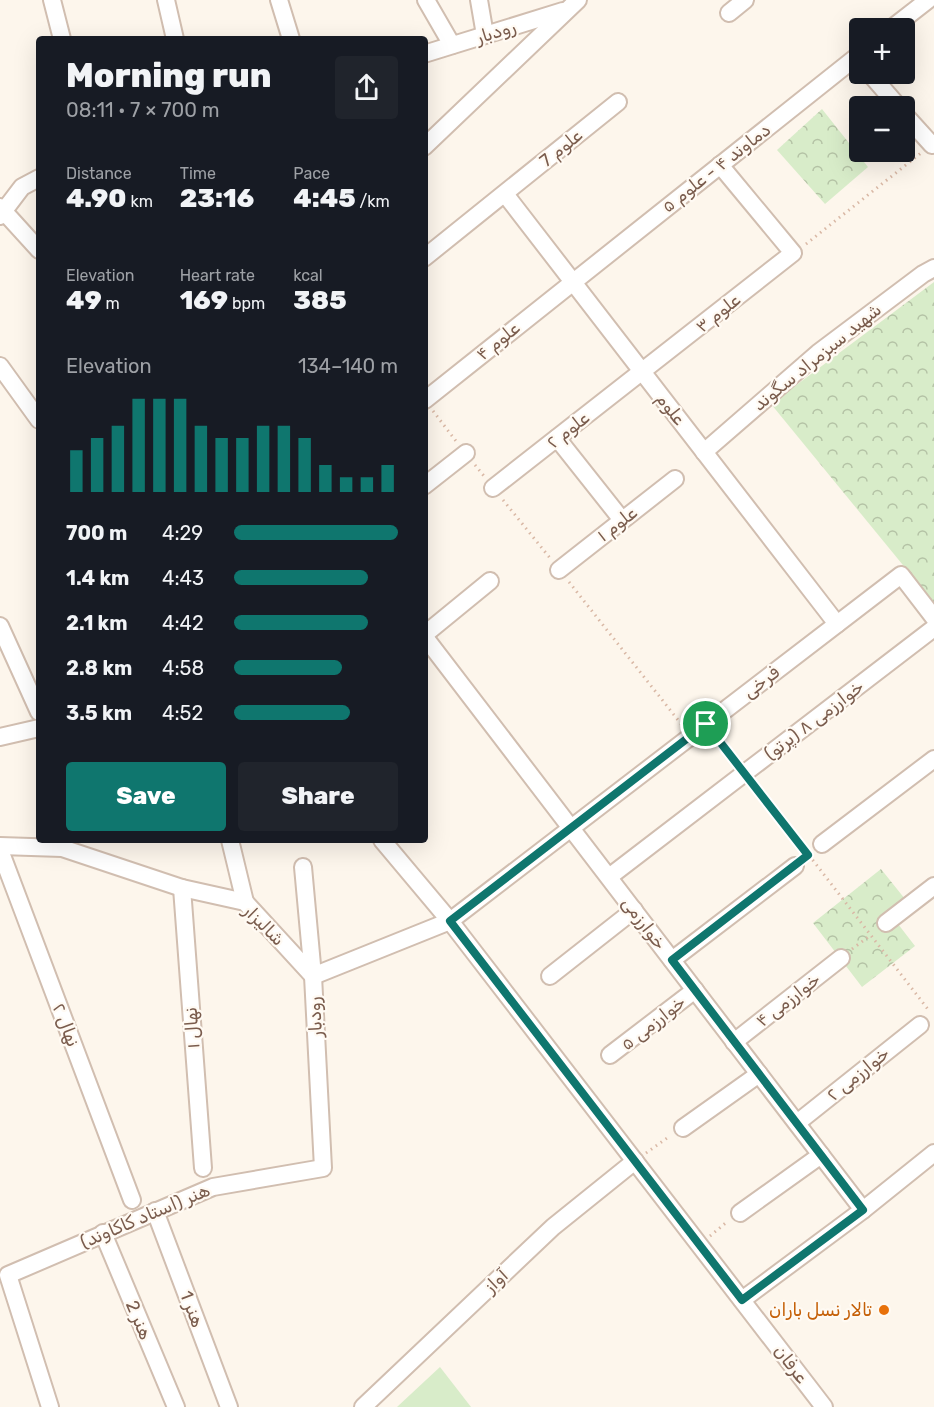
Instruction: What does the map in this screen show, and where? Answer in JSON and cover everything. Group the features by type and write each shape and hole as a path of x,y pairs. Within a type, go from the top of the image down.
{"street":[{"path":"52,0 61,36"},
{"path":"166,0 174,36"},
{"path":"279,0 290,36"},
{"path":"426,0 452,45"},
{"path":"479,0 485,35"},
{"path":"729,13 745,0"},
{"path":"905,18 928,0"},
{"path":"428,143 572,5"},
{"name":"رودبار","path":"428,53 572,5"},
{"name":"دماوند ۴ - علوم ۵","path":"572,281 849,63"},
{"path":"879,84 889,96"},
{"name":"علوم 7","path":"428,255 618,102"},
{"path":"915,125 933,144"},
{"path":"720,165 793,253"},
{"path":"36,180 22,187 1,211 36,247"},
{"name":"علوم","path":"505,194 837,624"},
{"name":"علوم ۳","path":"643,372 793,253"},
{"name":"شهید سبزمراد سگوند","path":"704,452 818,353 934,268"},
{"name":"علوم ۴","path":"428,398 572,281"},
{"path":"0,366 36,416"},
{"name":"علوم ۲","path":"493,488 643,372"},
{"path":"557,438 622,520"},
{"path":"428,483 466,453"},
{"name":"علوم ۱","path":"559,570 675,478"},
{"name":"فرخی","path":"450,921 901,575 934,618"},
{"path":"428,633 489,581"},
{"path":"0,626 36,705"},
{"name":"خوارزمی ۸ (پرتو)","path":"609,877 934,628"},
{"name":"خوارزمی","path":"428,641 863,1210"},
{"path":"0,737 36,729"},
{"path":"822,844 934,759"},
{"path":"231,843 245,902"},
{"path":"313,976 450,921 385,843"},
{"name":"شالیزار","path":"0,846 62,844 182,888 245,902 313,976"},
{"name":"نهال ۲","path":"0,850 132,1200"},
{"path":"672,960 795,866"},
{"name":"رودبار","path":"303,867 313,976 323,1168"},
{"path":"886,923 934,886"},
{"name":"نهال ۱","path":"182,888 202,1168"},
{"path":"550,976 634,910"},
{"name":"عرفان","path":"450,921 824,1407"},
{"name":"خوارزمی ۴","path":"734,1042 841,958"},
{"name":"خوارزمی ۵","path":"610,1055 695,990"},
{"name":"خوارزمی ۲","path":"797,1123 927,1021"},
{"path":"683,1128 759,1074"},
{"path":"742,1300 863,1210 934,1153"},
{"path":"740,1213 821,1155"},
{"name":"آواز","path":"363,1407 553,1227 635,1161"},
{"name":"هنر (استاد کاکاوند)","path":"50,1407 8,1275 213,1187 323,1168"},
{"name":"هنر 1","path":"155,1211 230,1407"},
{"name":"هنر 2","path":"103,1233 176,1407"}],"path":[{"path":"793,253 933,144"},
{"path":"706,724 871,935 927,1021"},
{"path":"795,866 822,844"},
{"path":"841,958 886,923"},
{"path":"635,1161 683,1128"},
{"path":"699,1244 740,1213"}],"green space":[{"path":"822,109 849,143 849,162 864,162 868,167 825,204 777,150"},
{"path":"934,282 934,603 771,404"},
{"path":"881,869 913,909 898,924 915,946 862,987 813,923"},
{"path":"440,1367 471,1407 397,1407"}],"place":[{"name":"تالار نسل باران","path":"884,1310"}],"route":[{"path":"706,724 808,855 672,960 863,1210 742,1300 450,921 706,724"}]}
